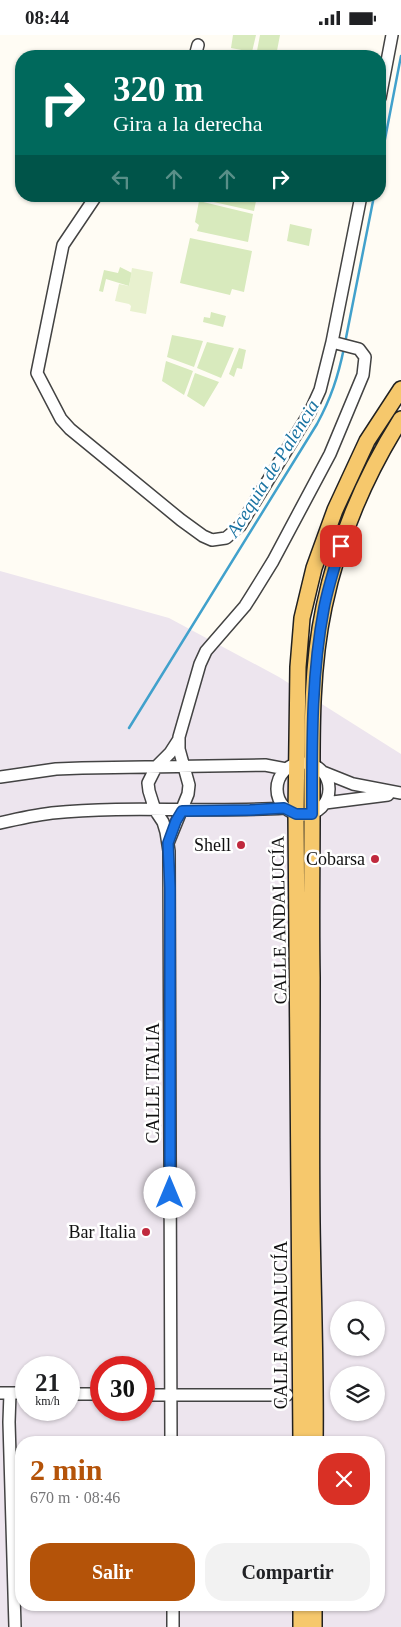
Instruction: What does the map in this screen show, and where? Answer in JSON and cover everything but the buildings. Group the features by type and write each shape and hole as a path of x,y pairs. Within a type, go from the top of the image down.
{"main road":[{"name":"CALLE ANDALUCÍA","path":"301,1436 290,811 291,766 302,619 314,569 334,509 367,441 401,389"},
{"name":"CALLE ANDALUCÍA","path":"315,1436 316,1351 312,1205 312,814 318,769 312,723 317,657 324,607 341,546 353,513 384,445 401,419"},
{"path":"301,1611 301,1627"},
{"path":"314,1611 314,1627"}],"street":[{"path":"386,66 392,35"},
{"path":"92,202 63,245 37,373 61,419 70,429 182,520 203,536 212,540 226,538 240,526 310,412 320,390 340,344 360,202"},
{"path":"155,810 148,783 156,767 170,753 179,737 200,664 206,651 245,606 273,561 330,454 363,375 365,357 359,349 340,344"},
{"path":"179,737 179,749 189,785 182,811"},
{"path":"0,777 56,769 291,766 318,769 353,784 401,793"},
{"path":"0,823 52,813 155,810 290,811 312,814 325,803 329,794 329,786 318,769"},
{"path":"325,803 401,793"},
{"name":"CALLE ITALIA","path":"155,810 163,822 168,843 170,888 171,1436"},
{"name":"CALLE ITALIA","path":"168,843 182,811"},
{"path":"5,1393 9,1422 14,1627"},
{"path":"155,1395 287,1395"},
{"path":"173,1611 173,1627"}],"shaded area":[{"path":"0,571 169,618 279,677 401,754 401,1627 0,1627"}],"green space":[{"path":"233,35 256,35 252,50 231,48"},
{"path":"260,35 280,35 277,50 257,50"},
{"path":"199,202 253,214 248,242 197,231 199,225 195,222"},
{"path":"214,202 256,202 254,211"},
{"path":"290,224 312,229 309,246 287,241"},
{"path":"190,238 252,251 244,292 232,289 230,295 180,283"},
{"path":"120,267 132,273 129,286 106,279 103,292 99,291 104,270 118,273"},
{"path":"132,268 153,272 146,314 130,311 131,306 129,304 115,301 119,284 129,286"},
{"path":"211,312 226,316 223,327 203,322 204,317 210,318"},
{"path":"172,335 203,341 194,367 167,357"},
{"path":"207,342 234,348 221,378 197,368"},
{"path":"239,348 246,350 242,369 237,368 234,377 229,374"},
{"path":"166,361 193,371 184,395 162,381"},
{"path":"195,373 219,382 204,407 187,396"}],"waterway":[{"name":"Acequia de Palencia","path":"386,134 401,56"},
{"name":"Acequia de Palencia","path":"345,343 373,202"},
{"name":"Acequia de Palencia","path":"129,728 317,424 333,387 344,348"}],"place":[{"name":"Shell","path":"241,845"},
{"name":"Cobarsa","path":"375,859"},
{"name":"Bar Italia","path":"146,1232"}],"route":[{"path":"170,1193 170,888 168,843 182,811 284,808 296,814 312,814 312,723 317,657 324,607 341,546"}]}
